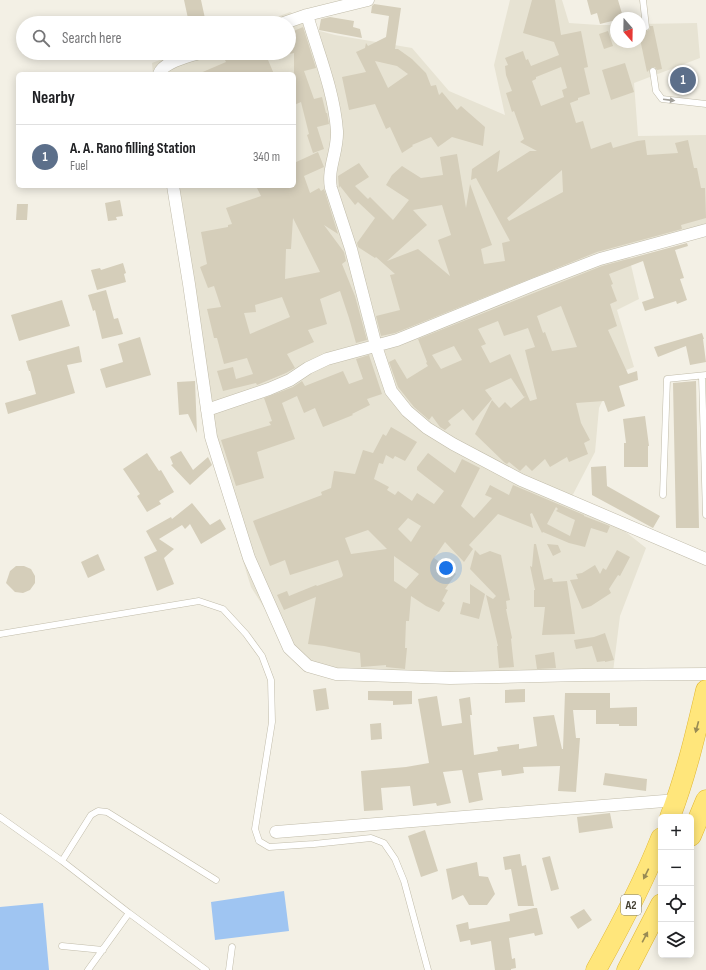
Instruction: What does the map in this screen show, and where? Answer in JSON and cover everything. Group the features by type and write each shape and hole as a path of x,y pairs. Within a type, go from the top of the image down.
{"highway":[{"path":"673,809 687,764 706,690"},
{"path":"694,829 706,800"},
{"name":"A2","path":"596,970 624,919 651,864 658,846"},
{"name":"A2","path":"627,970 658,910"}],"street":[{"path":"296,19 368,0"},
{"path":"307,15 332,96 336,124 336,146 329,178 331,188 351,249 376,346 392,391 407,411 427,428 453,444 521,480 706,559"},
{"path":"160,72 166,65 180,60"},
{"path":"173,188 211,437 249,558 289,648 308,666 336,674 450,678 582,674 706,674"},
{"path":"207,410 269,389 290,380 308,368 327,359 397,340 600,259 706,230"},
{"path":"276,832 673,809"}],"lane":[{"path":"643,0 644,12"},
{"path":"653,71 656,91 662,100 706,104"},
{"path":"663,495 667,379 704,375 706,515"},
{"path":"0,634 199,602 223,609 246,634 262,656 271,680 272,722 255,829 259,841 269,847 371,838 384,843 395,859 404,881 428,970"},
{"path":"62,860 91,815 98,811 107,812 216,880"},
{"path":"0,817 62,860 198,968 206,970"},
{"path":"88,970 129,913"},
{"path":"62,946 103,950"},
{"path":"229,970 232,947"}],"shaded area":[{"path":"510,0 562,0 569,23 610,25 610,48 646,48 646,24 697,23 700,58 634,83 638,136 706,135 706,225 627,248 639,299 617,310 634,367 606,378 606,393 599,408 595,452 568,504 612,521 646,548 620,616 613,672 388,676 300,665 251,587 223,496 204,426 169,188 296,188 296,72 153,72 152,63 160,60 296,60 296,16 316,30 335,35 412,48 449,91 505,115 494,65"},
{"path":"290,12 296,16 279,16"}],"water":[{"path":"284,891 289,931 215,940 211,902"},
{"path":"43,903 49,970 0,970 0,907"}],"building":[{"path":"184,0 201,0 204,16 187,16"},
{"path":"532,0 555,0 561,35 581,31 588,67 584,68 590,94 578,98 578,100 570,103 576,123 583,121 591,149 611,142 613,148 645,140 647,155 678,153 675,143 688,140 694,168 697,168 701,188 705,188 706,218 681,225 682,229 597,252 395,333 381,336 376,316 400,310 390,275 395,274 376,257 375,258 358,247 357,243 375,218 358,202 355,205 340,186 339,188 338,176 359,163 369,177 355,186 368,199 370,197 393,220 409,200 386,185 392,175 402,166 421,178 443,175 440,157 457,154 466,208 470,184 492,245 481,249 484,264 505,261 502,243 510,241 476,178 471,180 472,169 500,150 497,172 530,151 537,151 520,142 524,139 514,111 512,112 506,93 512,91 506,75 505,66 508,65 505,58 523,51 526,60 528,59 531,66 559,55 554,42 523,33","holes":["561,67 567,88 562,90 564,97 541,106 532,81 536,79 536,77","562,170 563,192 509,221 507,218","442,205 451,235 438,240 450,276 418,249 387,261 427,225 413,210"]},
{"path":"587,0 618,0 622,12 610,12 610,22 600,24 597,13 591,15"},
{"path":"374,4 401,8 395,49 398,49 412,59 426,73 431,86 436,85 439,95 442,92 457,110 461,106 485,127 483,146 452,137 438,147 431,137 412,145 413,146 402,153 390,127 386,129 375,104 349,110 342,77 366,72 356,52 365,48 366,43 368,46 386,37 389,16 371,13 372,6","holes":["375,61 397,66 408,74 388,88"]},
{"path":"330,17 354,21 353,27 360,29 362,38 319,30 321,19"},
{"path":"650,26 653,26 662,69 657,70 655,67 652,67 647,72 642,48 646,48 646,31 650,29"},
{"path":"303,27 316,68 304,71 314,99 322,97 329,124 317,127 324,149 313,153 307,135 309,134 301,102 296,104 296,72 294,72 294,60 296,60 296,30"},
{"path":"608,31 610,37 610,47 604,49 599,34"},
{"path":"225,60 268,60 273,72 203,72 226,62"},
{"path":"625,63 634,92 611,100 602,70"},
{"path":"318,152 324,167 304,176 310,193 319,188 321,191 324,189 338,234 324,225 344,252 346,261 342,264 355,296 367,340 356,343 340,291 320,299 327,324 308,330 314,342 287,354 295,368 257,385 256,383 223,391 217,371 233,367 236,379 253,374 247,358 224,364 217,338 214,338 207,309 221,307 214,286 208,288 200,267 207,264 201,232 228,227 228,225 232,224 226,208 261,196 257,188 296,188 296,162","holes":["293,218 320,272 285,279 286,249 291,249","282,297 290,317 250,334 244,313 256,312 255,305"]},
{"path":"120,200 123,216 116,217 117,220 108,221 105,203"},
{"path":"17,204 28,204 27,220 16,220"},
{"path":"687,243 688,246 675,250 684,278 680,279 687,300 677,304 676,301 645,311 642,302 654,298 643,261 609,274 613,284 611,285 617,301 610,304 617,326 608,330 628,374 637,371 638,380 619,386 625,406 608,412 604,401 576,403 581,423 590,440 584,443 588,454 569,462 567,457 550,467 545,459 532,471 526,465 520,471 509,462 507,464 505,463 475,434 492,400 499,408 505,402 511,408 526,396 524,397 511,378 485,390 492,399 473,421 463,409 448,421 451,425 445,430 440,427 432,416 429,420 414,407 398,387 389,362 395,359 407,379 428,366 418,339 602,266","holes":["561,306 577,347 552,351 537,316","498,321 504,336 528,328 535,347 525,350 537,399 530,401 510,354 490,363 481,346 486,344 478,329","454,346 462,360 441,369 432,355"]},
{"path":"123,263 126,273 124,274 126,282 97,290 91,270 100,268 101,270"},
{"path":"106,290 114,319 118,318 123,334 102,339 95,310 93,311 88,295"},
{"path":"62,300 70,326 19,341 11,315"},
{"path":"702,333 706,362 690,365 686,346 658,357 654,347"},
{"path":"140,337 151,375 106,388 100,369 123,362 118,344"},
{"path":"79,346 82,362 67,365 75,393 8,414 5,403 36,394 26,361"},
{"path":"369,355 382,394 367,399 370,405 352,414 353,415 323,427 315,408 304,413 297,396 282,403 295,439 257,452 264,478 236,486 221,440 271,425 269,422 272,421 264,398 293,387 302,381 305,386 343,371 349,384 363,379 356,359"},
{"path":"195,381 197,433 188,414 179,415 177,382"},
{"path":"696,381 699,528 676,528 673,383"},
{"path":"645,416 649,446 648,467 624,467 624,443 626,443 623,419"},
{"path":"391,427 417,442 405,461 395,456 393,459 386,455 383,464 379,463 374,479 389,487 387,490 395,495 398,491 412,501 417,493 434,504 444,491 417,470 417,467 428,453 455,473 462,459 480,468 461,506 474,518 492,498 485,495 490,485 509,495 513,485 610,526 607,533 591,528 585,547 569,543 543,532 542,533 532,513 530,514 533,528 498,514 469,545 473,549 464,562 445,542 434,558 456,574 445,589 448,590 442,601 445,603 439,612 426,606 411,596 409,621 406,621 405,648 407,648 405,669 386,667 386,665 361,667 360,653 308,644 316,597 284,610 277,595 287,591 289,596 316,585 317,586 342,577 343,575 338,560 290,575 285,560 270,566 253,521 322,495 321,492 331,488 334,471 355,474 363,450 373,453 383,434 386,436","holes":["556,507 558,509 556,511 575,520 570,536 547,524","408,518 421,526 411,542 398,529","368,530 387,549 351,554 345,538","394,556 419,574 406,589 394,581"]},
{"path":"181,451 193,470 208,457 212,465 190,485 171,465 173,464 170,457"},
{"path":"147,453 159,471 161,470 174,492 159,501 161,504 147,512 137,496 140,494 123,469"},
{"path":"606,466 607,486 660,516 653,528 592,495 591,467"},
{"path":"192,503 210,525 220,519 226,529 201,544 190,524 185,529 182,525 159,539 174,549 164,558 174,584 157,591 144,557 157,551 146,531 171,517 172,519"},
{"path":"534,544 536,544 544,580 552,578 553,582 567,581 575,634 542,635 545,607 534,607 535,590 530,566 532,567"},
{"path":"547,544 558,545 561,552 553,556"},
{"path":"475,550 480,555 490,551 501,555 510,600 506,601 506,609 512,638 514,667 499,668 498,646 486,595 493,599 496,596 470,569"},
{"path":"617,550 630,557 620,576 618,575 609,589 611,593 591,606 582,609 570,580 578,579 576,574 582,573 595,565 600,574 603,568 606,570"},
{"path":"98,554 105,570 88,578 81,562"},
{"path":"16,566 24,566 31,569 35,576 35,583 30,590 23,593 15,592 6,583 10,571"},
{"path":"470,584 485,594 479,619 460,614 463,602 470,604"},
{"path":"605,633 614,660 597,662 592,646 576,649 574,640 594,637"},
{"path":"554,652 556,668 537,669 535,655"},
{"path":"326,688 329,709 316,711 313,690"},
{"path":"525,689 525,702 505,703 505,690"},
{"path":"368,691 412,691 412,704 393,705 393,701 368,700"},
{"path":"565,693 610,693 610,708 637,707 637,726 596,724 596,710 573,710 576,738 580,738 576,792 558,791 560,766 523,767 524,773 502,776 501,770 478,773 483,800 469,803 462,770 443,772 451,803 437,806 436,803 413,806 410,786 381,788 383,810 364,811 361,771 406,767 429,763 418,699 437,696 442,726 462,723 459,699 470,697 472,715 470,715 474,755 498,751 497,747 519,744 519,749 537,746 533,717 554,715 563,749"},
{"path":"381,723 382,739 371,740 370,724"},
{"path":"605,773 647,779 646,791 603,785"},
{"path":"610,813 613,828 579,833 577,817"},
{"path":"425,830 438,871 421,877 408,836"},
{"path":"520,854 522,866 526,865 534,906 518,906 511,869 505,870 503,857"},
{"path":"550,856 559,889 551,891 542,858"},
{"path":"477,862 479,876 488,877 495,894 487,905 469,905 463,895 452,900 446,869"},
{"path":"537,908 543,934 535,936 534,933 509,938 512,959 515,958 516,968 511,970 495,970 491,941 471,945 470,940 460,942 456,925 468,922 469,929 510,921 509,914"},
{"path":"584,909 592,920 578,929 570,917"}],"place":[{"name":"A. A. Rano filling Station","path":"683,80"}]}
